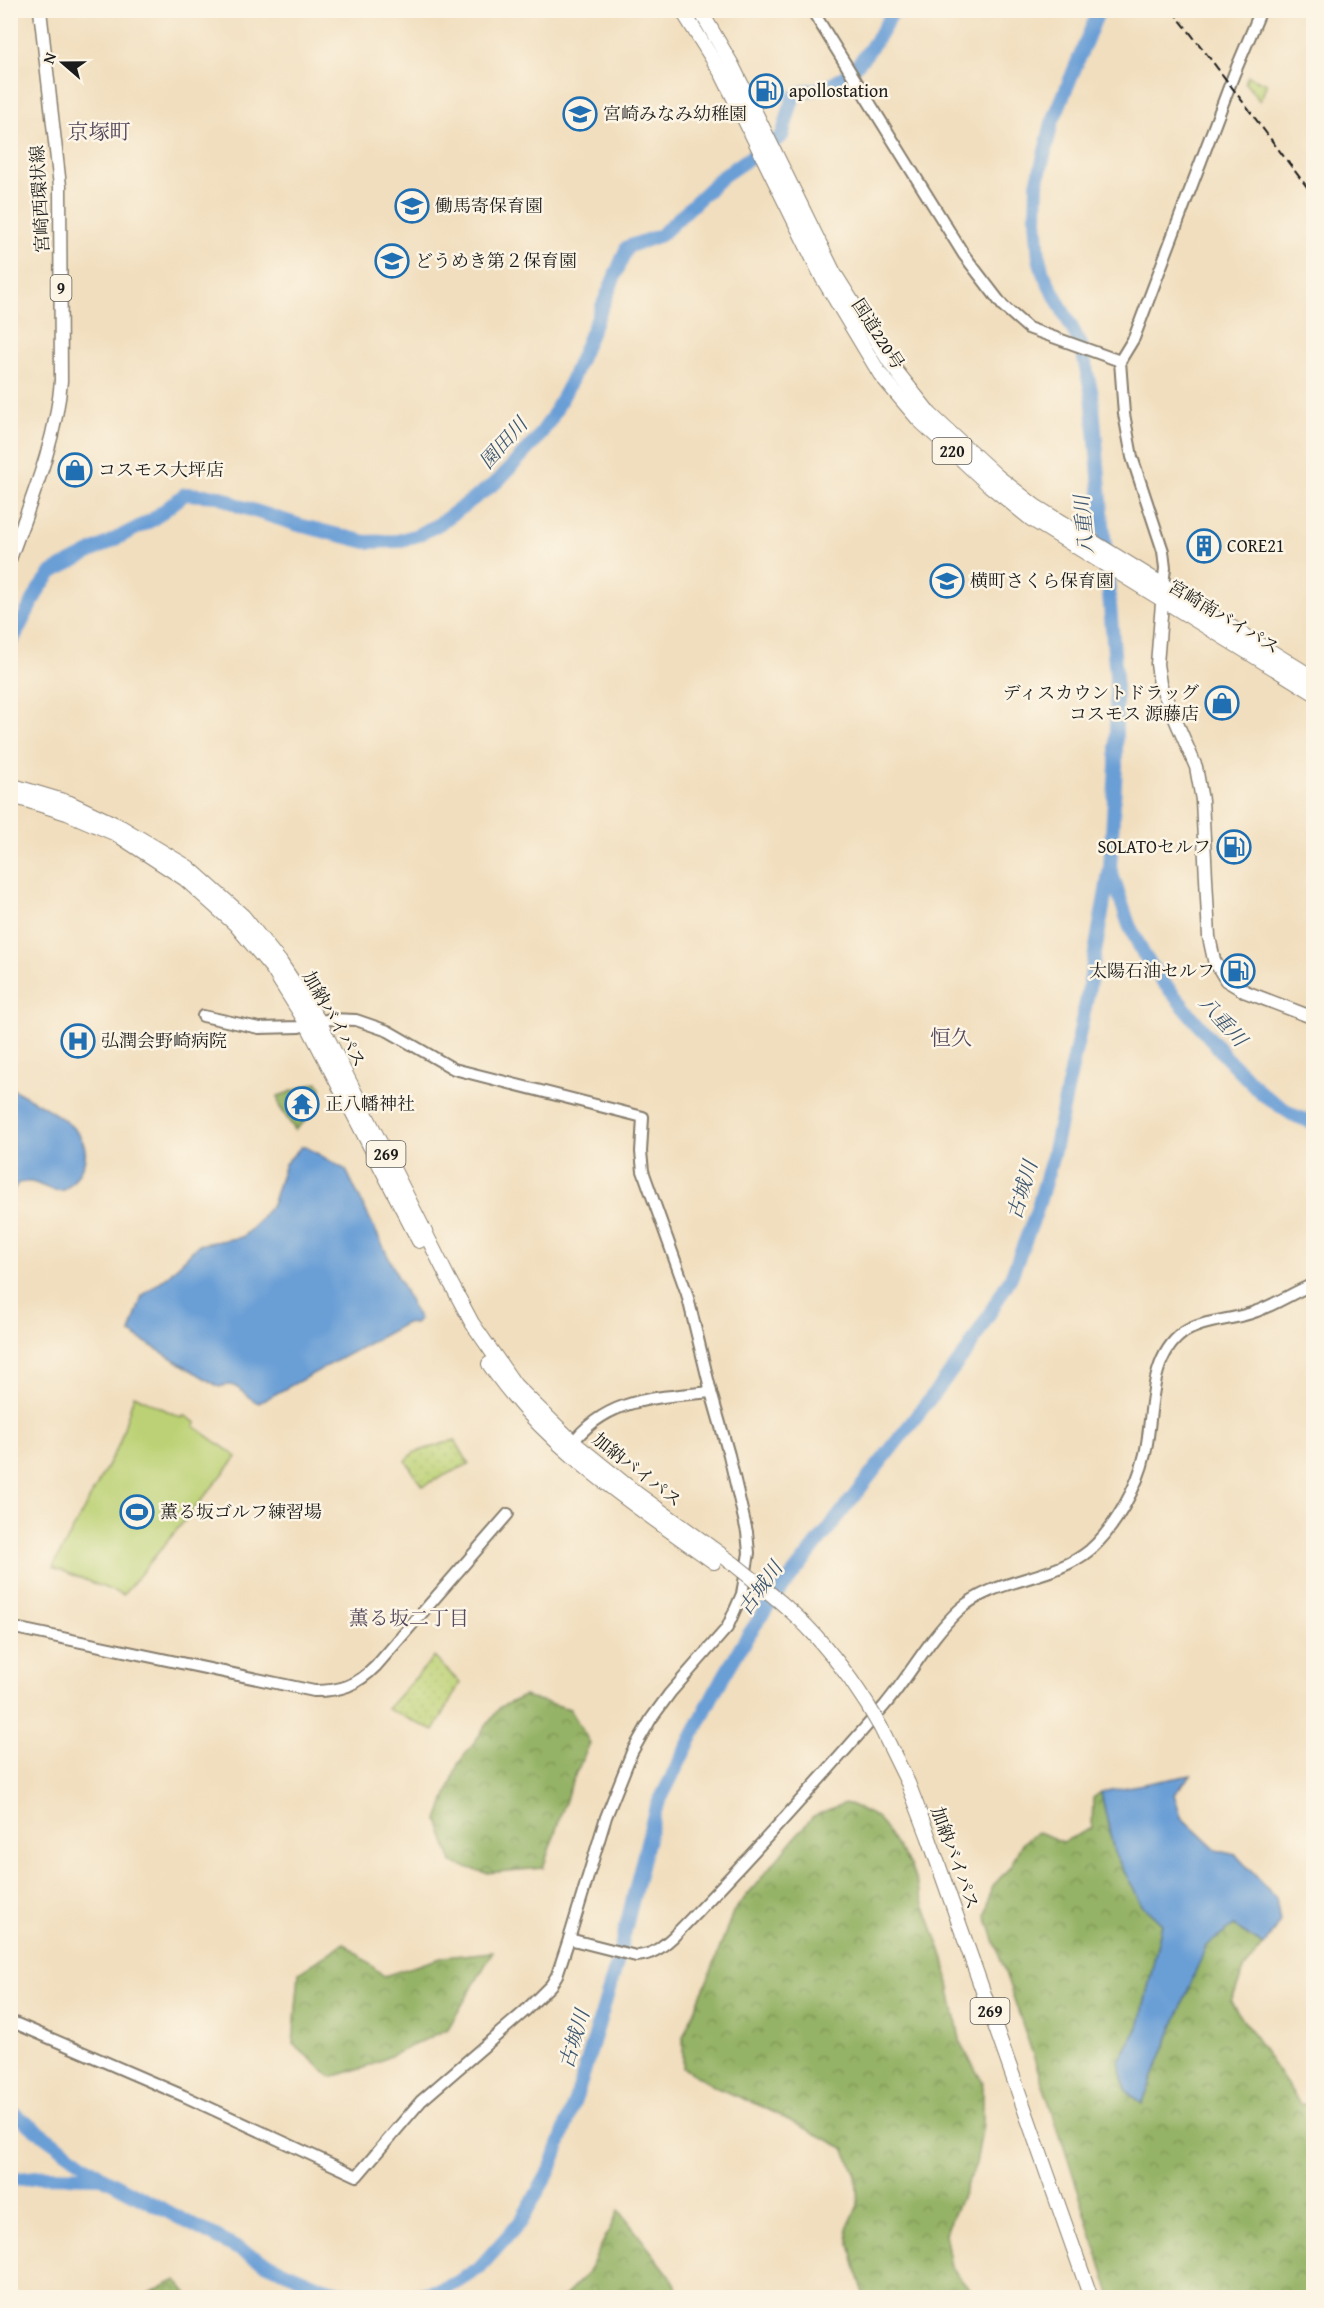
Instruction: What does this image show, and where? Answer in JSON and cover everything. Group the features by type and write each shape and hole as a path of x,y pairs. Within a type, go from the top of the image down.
{"highway":[{"name":"国道220号","path":"682,10 760,136 777,153 834,273 893,367 922,405 997,476 1035,507 1147,575"},
{"name":"国道220号","path":"699,10 732,65 760,136 766,165 823,279 880,374 919,420 989,486 1031,519 1146,591"},
{"name":"宮崎南バイパス","path":"1147,575 1314,678"},
{"name":"宮崎南バイパス","path":"1146,591 1314,693"},
{"name":"加納バイパス","path":"10,785 70,803 121,826 188,867 243,916 280,962 313,1022 439,1281 508,1392 537,1425 636,1493 731,1568 781,1602 814,1634 848,1678 908,1783 1091,2298"},
{"name":"加納バイパス","path":"10,795 67,813 116,834 184,879 243,933 313,1022"},
{"name":"加納バイパス","path":"877,1731 921,1840 1082,2298"}],"main road":[{"name":"宮崎西環状線","path":"10,559 47,454 59,409 61,381 60,186 40,10"},
{"path":"1163,585 1164,602 1157,664 1160,684 1196,767 1202,800 1209,937 1214,960 1226,980 1246,992 1314,1018"}],"street":[{"path":"812,10 915,178 983,283 1019,322 1042,333 1117,360"},
{"path":"1163,585 1165,568 1163,551 1128,436 1117,360 1134,338 1234,74 1261,10"},
{"path":"10,2021 168,2089 357,2176 421,2102 543,1994 557,1975 606,1817 632,1752 651,1719 670,1693 728,1628 742,1594 749,1553 747,1532 687,1294 643,1171 641,1152 643,1117 454,1069 388,1031 356,1020 313,1022 299,1027 259,1028 203,1016"},
{"path":"568,1939 631,1956 647,1955 657,1951 687,1923 837,1760 892,1696 944,1625 962,1608 984,1595 1068,1562 1090,1550 1106,1532 1126,1503 1137,1480 1149,1437 1157,1376 1163,1357 1176,1339 1196,1326 1257,1311 1314,1284"},
{"path":"569,1447 587,1425 603,1414 624,1405 665,1397 711,1392"},
{"path":"10,1627 314,1691 334,1691 351,1685 370,1671 508,1514"}],"green space":[{"path":"1248,76 1267,84 1260,101 1245,83"},
{"path":"318,1082 321,1088 319,1109 295,1130 279,1106 278,1096"},
{"name":"薫る坂ゴルフ練習場","path":"134,1395 182,1418 184,1415 196,1423 194,1426 237,1457 123,1595 53,1567 119,1444"},
{"path":"455,1440 469,1464 422,1486 406,1461 413,1453"},
{"path":"434,1657 460,1683 434,1731 387,1709"},
{"path":"524,1696 570,1709 590,1743 572,1782 543,1868 486,1873 452,1863 438,1820 458,1764 500,1707"},
{"path":"1101,1792 1114,1852 1142,1905 1162,1924 1140,2024 1119,2061 1142,2104 1206,1945 1234,1926 1264,1945 1245,1968 1231,2002 1300,2104 1313,2105 1313,2297 1111,2297 1072,2171 986,1916 991,1888 1010,1867 1022,1843 1038,1832 1063,1842 1092,1828 1093,1798"},
{"path":"845,1803 877,1817 910,1865 944,1959 961,2044 983,2083 983,2124 976,2164 945,2234 951,2266 976,2297 865,2297 847,2229 858,2205 856,2175 844,2148 761,2106 717,2088 683,2068 683,2037 733,1912 813,1816"},
{"path":"344,1943 384,1976 444,1957 493,1952 448,2029 367,2067 331,2077 293,2044 299,1973"},
{"path":"619,2210 670,2276 681,2297 564,2297 587,2274"},
{"path":"177,2280 190,2297 143,2297 145,2295"}],"water":[{"path":"11,1088 64,1120 83,1142 85,1155 81,1169 66,1189 59,1191 26,1182 18,1183 11,1194"},
{"path":"301,1147 306,1147 346,1170 419,1320 414,1324 406,1323 259,1403 231,1385 219,1387 130,1333 142,1296 170,1274 198,1245 242,1237 252,1228 272,1205 285,1164"},
{"path":"1191,1775 1174,1794 1181,1817 1216,1850 1236,1855 1276,1898 1280,1921 1264,1945 1234,1926 1206,1946 1142,2104 1126,2090 1119,2061 1140,2024 1162,1924 1142,1905 1114,1852 1101,1792"}],"waterway":[{"name":"園田川","path":"10,645 39,589 52,572 152,520 185,494 219,496 239,506 299,525 366,542 398,541 418,535 439,524 498,481 537,439 551,419 571,381 627,247 661,235 723,176 782,136 793,98 805,91 828,86 849,73 867,54 894,10"},
{"name":"八重川","path":"1099,10 1052,123 1037,184 1036,220 1039,258 1043,273 1081,345 1092,395 1116,676 1116,766 1110,868 1129,925 1144,955 1163,982 1225,1056 1262,1094 1293,1115 1314,1123"},
{"name":"古城川","path":"404,2298 442,2289 479,2268 521,2221 550,2170 578,2092 617,1963 655,1810 714,1693 766,1609 968,1350 1011,1277 1036,1213 1053,1155 1087,998 1110,868"},
{"path":"10,2111 102,2177"},
{"name":"古城川","path":"10,2180 46,2176 102,2177 263,2262 323,2288 367,2298"}],"railway":[{"path":"1172,10 1314,196"}],"place":[{"name":"apollostation","path":"766,91"},
{"name":"宮崎みなみ幼稚園","path":"580,114"},
{"name":"働馬寄保育園","path":"412,206"},
{"name":"どうめき第２保育園","path":"392,261"},
{"name":"コスモス大坪店","path":"75,470"},
{"name":"CORE21","path":"1204,546"},
{"name":"横町さくら保育園","path":"947,581"},
{"name":"ディスカウントドラッグ コスモス 源藤店","path":"1222,703"},
{"name":"SOLATOセルフ","path":"1234,847"},
{"name":"太陽石油セルフ","path":"1238,971"},
{"name":"弘潤会野崎病院","path":"78,1041"},
{"name":"正八幡神社","path":"302,1104"},
{"name":"薫る坂ゴルフ練習場","path":"137,1512"}],"district":[{"name":"京塚町","path":"99,132"},
{"name":"恒久","path":"951,1038"},
{"name":"薫る坂二丁目","path":"409,1618"}]}
